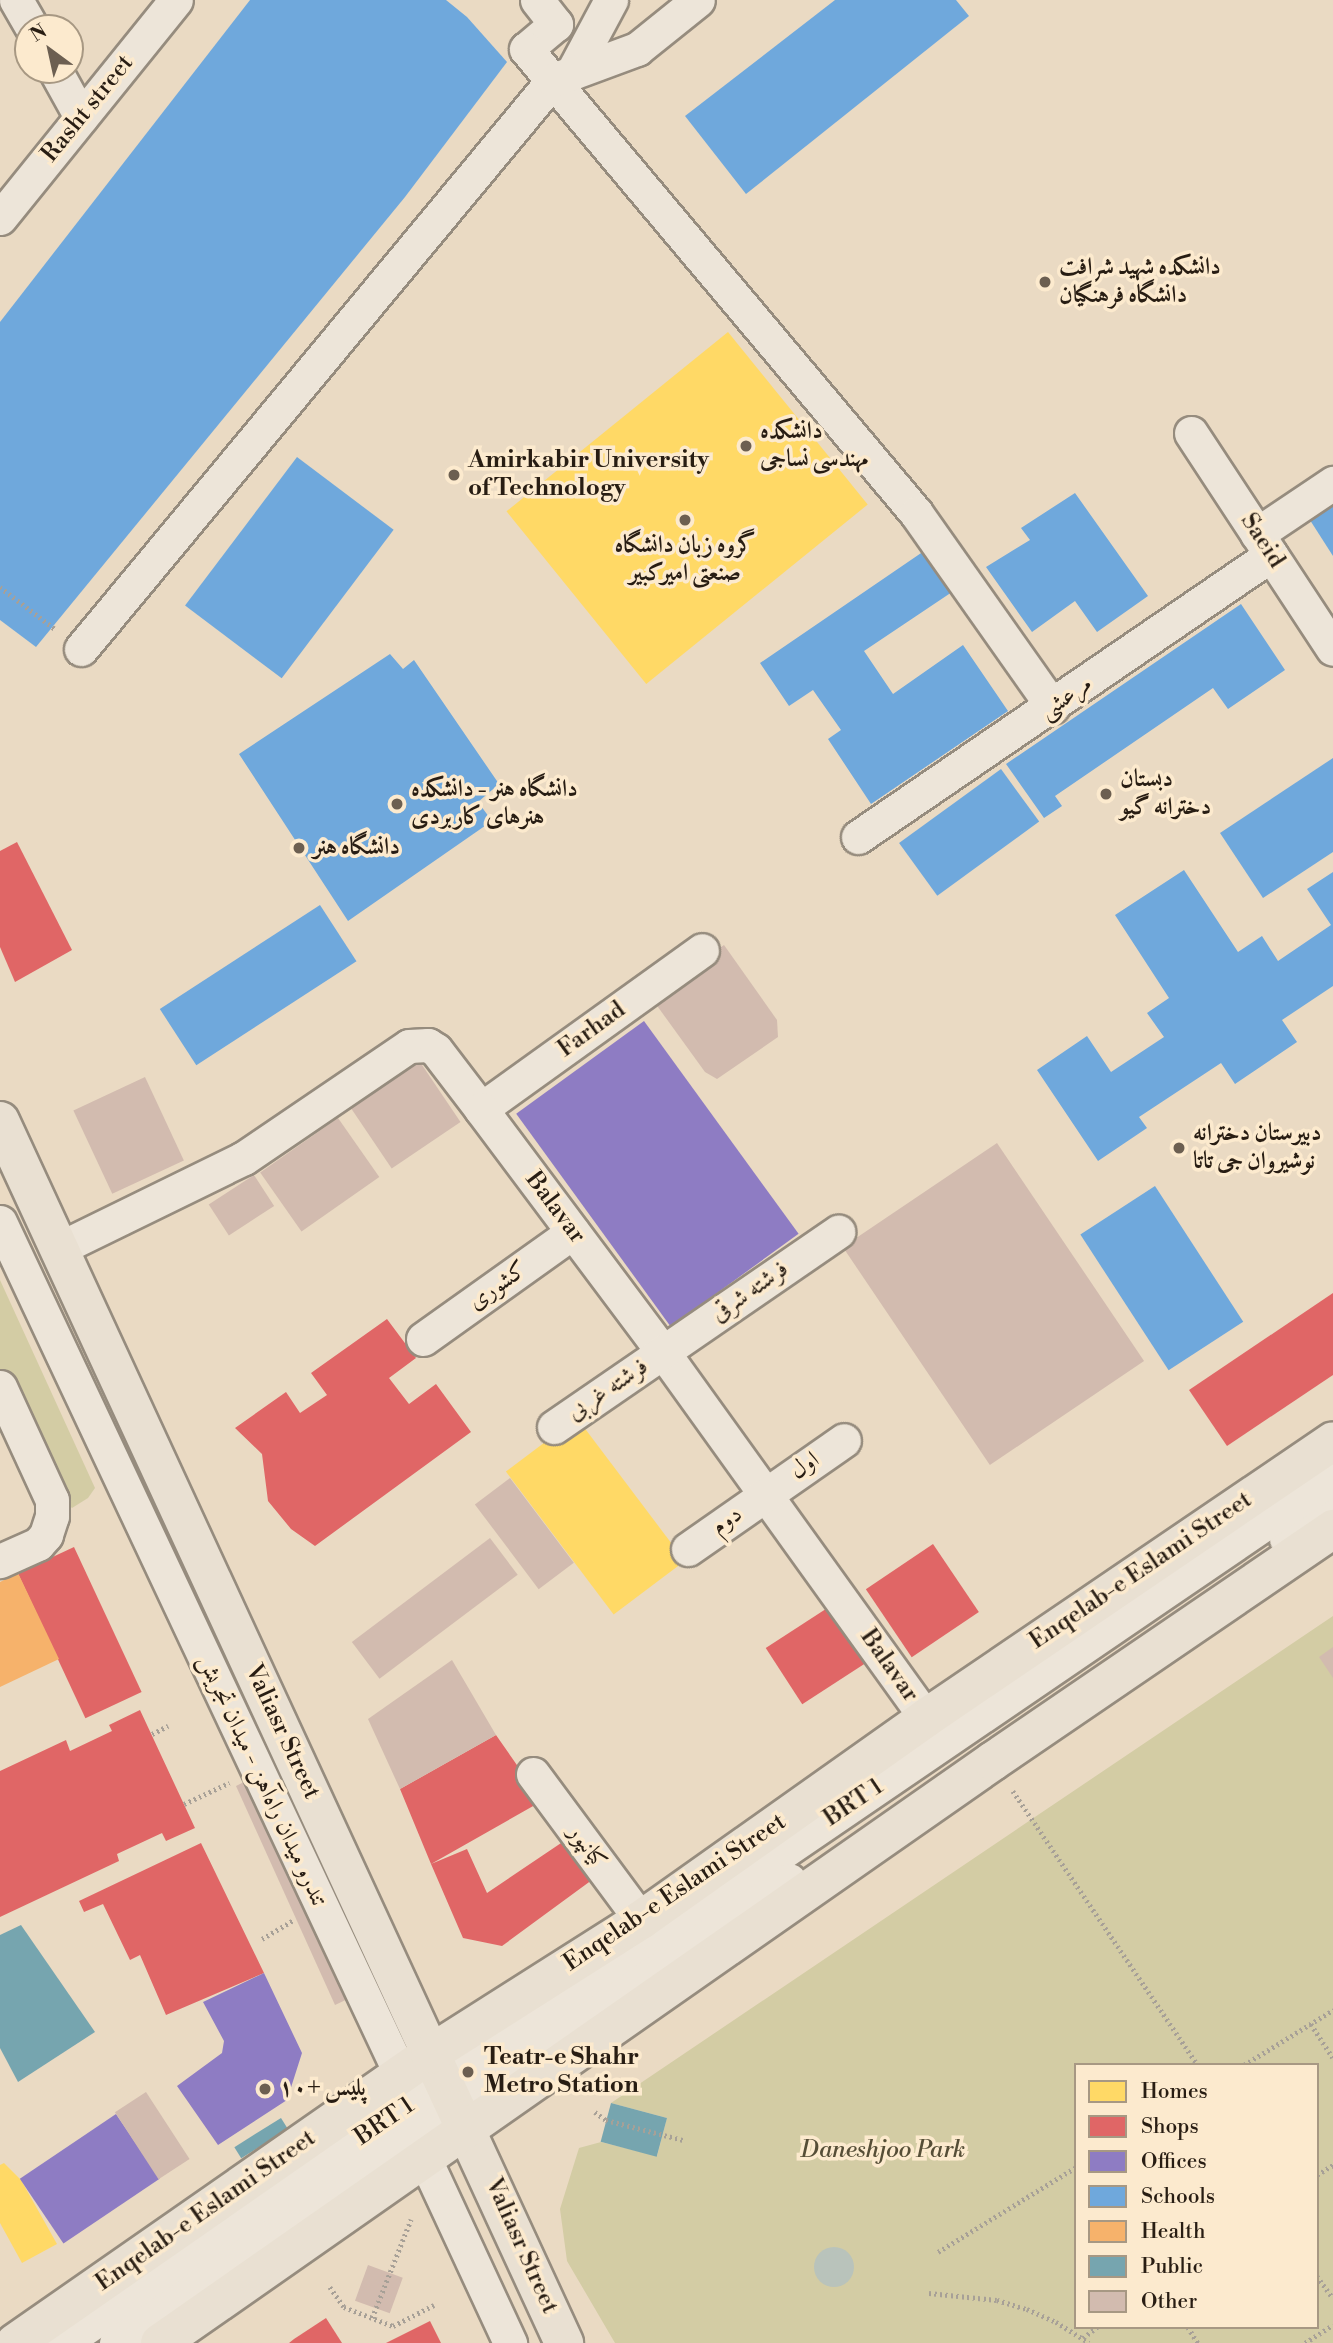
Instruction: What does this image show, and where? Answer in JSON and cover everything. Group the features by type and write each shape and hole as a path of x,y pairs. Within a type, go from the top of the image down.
{"main road":[{"name":"Valiasr Street","path":"0,1121 60,1248 430,2107 565,2343"},
{"name":"Enqelab-e Eslami Street","path":"160,2343 641,1920 926,1718 1333,1441"},
{"name":"Enqelab-e Eslami Street","path":"15,2343 430,2107 993,1761 1333,1530"}],"street":[{"name":"Rasht street","path":"0,218 176,0"},
{"path":"537,0 556,24 526,49 562,76 916,513 1054,706"},
{"path":"80,649 562,76 611,0"},
{"path":"562,76 637,49 698,0"},
{"path":"63,84 81,117"},
{"name":"Saeid","path":"1191,433 1333,649"},
{"name":"مرعشی","path":"858,837 1054,706 1264,544 1333,483"},
{"name":"Farhad","path":"481,1109 702,950"},
{"name":"Balavar","path":"60,1248 244,1158 409,1046 418,1044 436,1050 767,1493 926,1718"},
{"name":"تندرو میدان راه‌آهن - میدان تجریش","path":"0,1222 430,2107 510,2343"},
{"name":"کشوری","path":"423,1339 573,1232"},
{"name":"فرشته شرقی","path":"663,1352 838,1232"},
{"name":"فرشته غربی","path":"554,1427 663,1352"},
{"path":"0,1387 52,1500 52,1516 46,1535 38,1544 0,1561"},
{"name":"اول","path":"767,1493 844,1440"},
{"name":"BRT 1","path":"116,2343 430,2107 1333,1477"},
{"name":"دوم","path":"688,1549 767,1493"},
{"name":"BRT 1","path":"62,2343 430,2107 1333,1507"},
{"name":"کیانپور","path":"533,1774 641,1920"}],"path":[{"path":"0,587 80,649"},
{"path":"152,1734 168,1726"},
{"path":"993,1761 1197,2063"},
{"path":"184,1804 199,1798"},
{"path":"1247,2063 1333,2010"},
{"path":"1311,2024 1333,2058"},
{"path":"595,2112 606,2120 683,2140"},
{"path":"938,2252 1074,2168"},
{"path":"372,2318 411,2219"},
{"path":"1319,2279 1333,2298"},
{"path":"330,2287 344,2307 393,2326 434,2305"},
{"path":"929,2293 997,2300 1056,2322 1089,2343"},
{"path":"1305,2343 1333,2326"},
{"path":"1083,2338 1094,2329"}],"green space":[{"path":"0,1280 95,1488 88,1498 72,1508 60,1498 0,1369"},
{"name":"Daneshjoo Park","path":"1333,1616 1333,2343 615,2343 567,2261 560,2209 579,2148 601,2142 657,2156 667,2118 611,2103"}],"shaded area":[{"path":"834,2247 842,2248 848,2253 853,2259 853,2275 848,2281 842,2286 834,2287 826,2286 820,2281 815,2275 814,2267 815,2259 820,2253 826,2248"}],"building: Homes":[{"path":"728,332 868,505 646,684 507,511"},
{"path":"577,1418 685,1561 614,1615 506,1472"},
{"path":"4,2163 21,2180 57,2244 22,2263 0,2223 0,2165"}],"building: Shops":[{"path":"17,842 72,950 15,982 0,947 0,851"},
{"path":"1333,1293 1333,1375 1227,1446 1189,1390"},
{"path":"387,1319 416,1358 389,1378 409,1404 436,1384 471,1432 315,1546 291,1529 268,1501 262,1454 235,1428 286,1392 300,1413 327,1395 311,1373"},
{"path":"933,1544 979,1612 912,1657 866,1589"},
{"path":"74,1547 142,1692 85,1718 18,1573"},
{"path":"832,1605 868,1661 802,1704 766,1648"},
{"path":"140,1710 195,1828 166,1841 162,1833 117,1854 119,1861 0,1917 0,1771 66,1740 70,1751 112,1731 109,1725"},
{"path":"496,1735 542,1801 431,1864 400,1789"},
{"path":"570,1837 596,1877 502,1946 463,1938 431,1864 467,1849 487,1893"},
{"path":"201,1843 264,1973 166,2015 140,1955 130,1960 103,1904 84,1912 79,1901"},
{"path":"326,2318 342,2343 289,2343 294,2339"},
{"path":"430,2321 441,2343 386,2343"}],"building: Offices":[{"path":"644,1021 799,1234 671,1327 516,1114"},
{"path":"264,1973 302,2053 287,2100 218,2145 177,2086 222,2053 224,2041 203,2002"},
{"path":"116,2114 160,2179 63,2244 20,2179"}],"building: Schools":[{"path":"250,0 446,0 467,17 507,62 405,197 36,647 0,620 0,322"},
{"path":"835,0 956,0 969,16 746,194 685,116"},
{"path":"297,457 394,530 282,678 185,606"},
{"path":"1075,493 1148,596 1097,632 1075,601 1032,632 986,567 1030,540 1021,528"},
{"path":"1333,501 1333,556 1308,517"},
{"path":"927,549 955,590 864,651 893,694 963,645 1008,711 871,804 828,739 841,730 813,690 789,706 760,663"},
{"path":"1241,604 1285,670 1228,709 1213,688 1055,796 1062,806 1044,818 1006,764"},
{"path":"390,654 403,669 414,660 499,784 478,802 492,821 348,921 239,754"},
{"path":"1333,758 1333,852 1263,898 1220,833"},
{"path":"1001,769 1039,822 937,896 899,843"},
{"path":"1184,870 1238,952 1262,936 1278,961 1331,925 1307,889 1333,872 1333,986 1282,1020 1297,1042 1235,1084 1221,1063 1139,1117 1147,1128 1098,1161 1037,1070 1087,1036 1111,1072 1164,1037 1147,1013 1169,998 1115,915"},
{"path":"320,905 356,961 196,1065 160,1009"},
{"path":"1155,1186 1243,1322 1169,1370 1080,1234"}],"building: Health":[{"path":"18,1573 59,1659 0,1687 0,1582"}],"building: Public":[{"path":"21,1925 95,2032 18,2082 0,2048 0,1935"},
{"path":"611,2103 667,2118 657,2157 601,2142"},
{"path":"281,2118 288,2129 241,2158 234,2147"}],"building: Other":[{"path":"724,945 777,1020 778,1037 717,1079 705,1072 650,996"},
{"path":"418,1059 460,1122 392,1168 349,1105"},
{"path":"145,1077 184,1160 112,1194 73,1110"},
{"path":"338,1118 379,1177 301,1231 260,1172"},
{"path":"997,1143 1144,1361 990,1465 843,1247"},
{"path":"254,1175 274,1206 229,1235 209,1204"},
{"path":"510,1478 574,1563 539,1589 475,1504"},
{"path":"490,1538 518,1575 380,1679 352,1642"},
{"path":"1333,1647 1333,1678 1319,1657"},
{"path":"452,1660 496,1735 400,1789 368,1719"},
{"path":"250,1779 352,1997 335,2005 236,1786"},
{"path":"146,2092 190,2159 159,2179 115,2112"},
{"path":"368,2265 403,2278 390,2313 355,2301"}],"place":[{"name":"دانشکده شهید شرافت دانشگاه فرهنگیان","path":"1045,282"},
{"name":"دانشکده مهندسی نساجی","path":"746,446"},
{"name":"Amirkabir University of Technology","path":"454,475"},
{"name":"گروه زبان دانشگاه صنعتی امیرکبیر","path":"685,520"},
{"name":"دبستان دخترانه گیو","path":"1106,794"},
{"name":"دانشگاه هنر - دانشکده هنرهای کاربردی","path":"397,804"},
{"name":"دانشگاه هنر","path":"299,848"},
{"name":"دبیرستان دخترانه نوشیروان جی تاتا","path":"1179,1148"},
{"name":"Teatr-e Shahr Metro Station","path":"468,2072"},
{"name":"پلیس +۱۰","path":"265,2089"}]}
